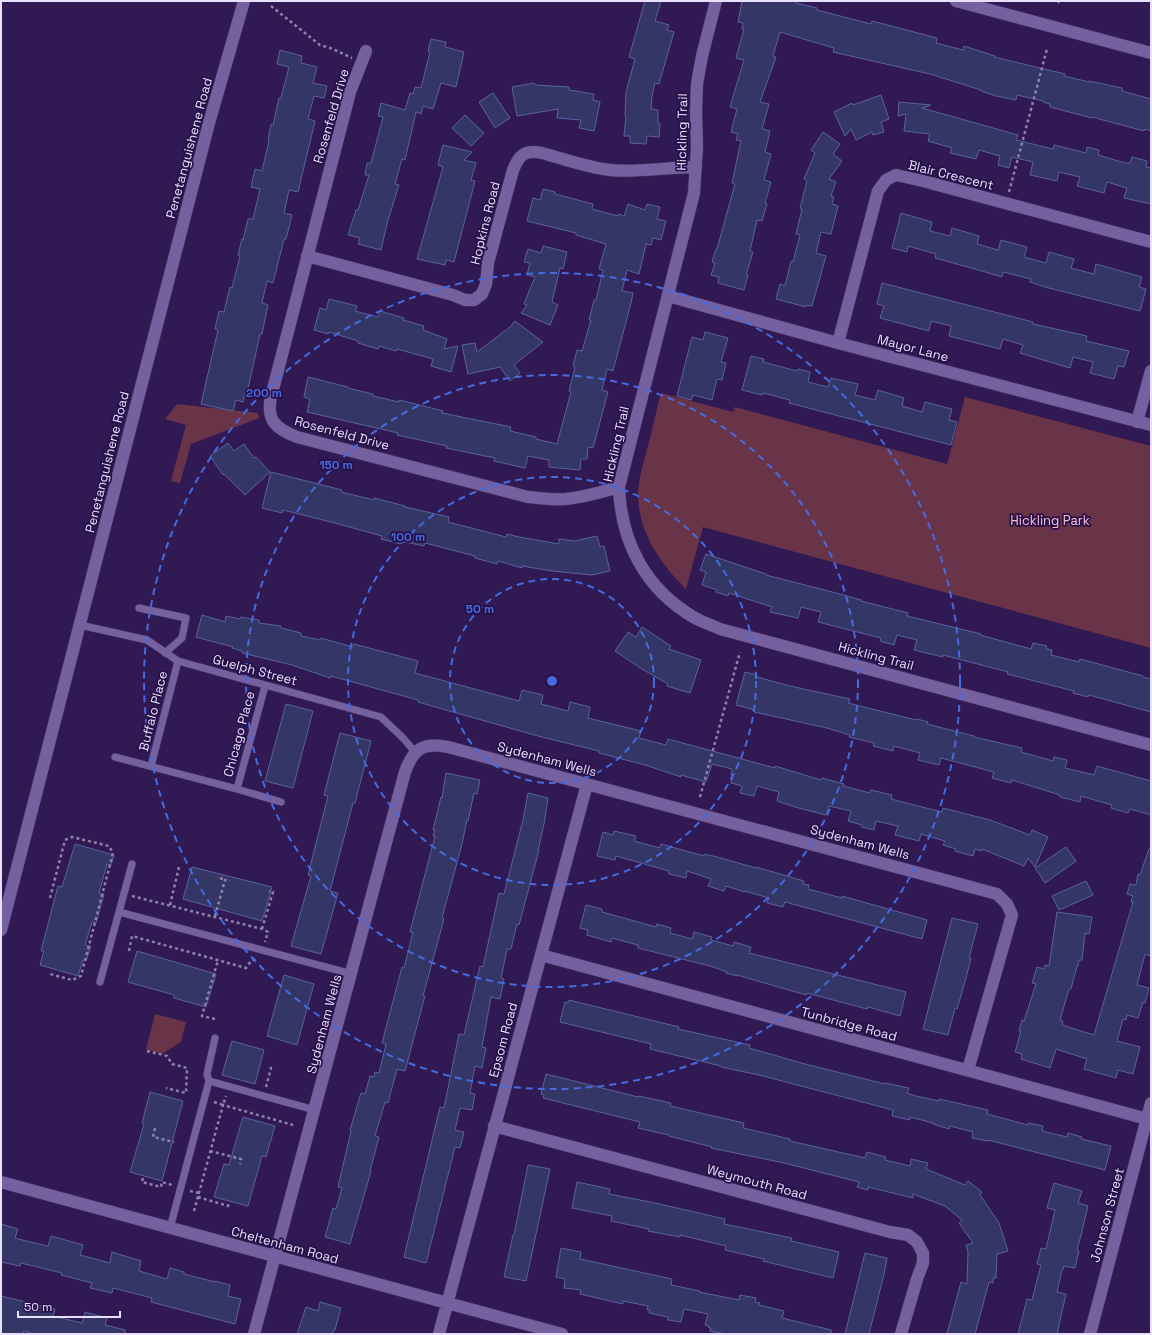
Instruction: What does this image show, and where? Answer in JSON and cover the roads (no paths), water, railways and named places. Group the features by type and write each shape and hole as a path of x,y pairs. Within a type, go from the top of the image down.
{"street":[{"name":"Penetanguishene Road","path":"1,930 209,123 244,1"},
{"name":"Hickling Trail","path":"716,1 702,56 697,84 696,167 694,193 619,487 620,503 628,539 642,567 656,586 674,603 695,618 720,629 1151,744"},
{"path":"956,1 1151,53"},
{"name":"Rosenfeld Drive","path":"366,51 350,92 269,405 269,414 273,422 281,430 297,437 528,497 567,499 619,487"},
{"name":"Hopkins Road","path":"307,256 453,295 465,300 474,300 482,294 486,284 488,263 513,170 516,161 522,154 541,152 610,170 626,171 696,167"},
{"name":"Blair Crescent","path":"838,343 878,191 886,180 896,175 1151,242"},
{"name":"Mayor Lane","path":"668,296 838,343 1151,425"},
{"path":"1137,422 1151,371"},
{"name":"Sydenham Wells","path":"254,1334 352,974 405,772 415,752 424,746 436,744 998,894 1007,904 1012,915 968,1070"},
{"name":"Epsom Road","path":"439,1334 587,784"},
{"name":"Tunbridge Road","path":"541,955 1149,1119"},
{"name":"Johnson Street","path":"1090,1334 1149,1119 1151,1103"},
{"name":"Weymouth Road","path":"494,1126 890,1232 908,1235 917,1242 923,1253 923,1263 917,1279 902,1334"},
{"name":"Cheltenham Road","path":"1,1182 562,1334"}],"lane":[{"path":"139,608 186,618 182,638 166,653"},
{"name":"Guelph Street","path":"80,626 147,640 178,662 381,717 415,752"},
{"name":"Buffalo Place","path":"151,766 178,662"},
{"name":"Chicago Place","path":"236,788 265,686"},
{"path":"115,757 236,788 281,802"},
{"path":"100,982 132,864"},
{"path":"119,912 352,974"},
{"path":"170,1228 209,1081 207,1074 215,1038"},
{"path":"209,1081 315,1110"}],"park label":[{"name":"Hickling Park","path":"1050,520"}]}
